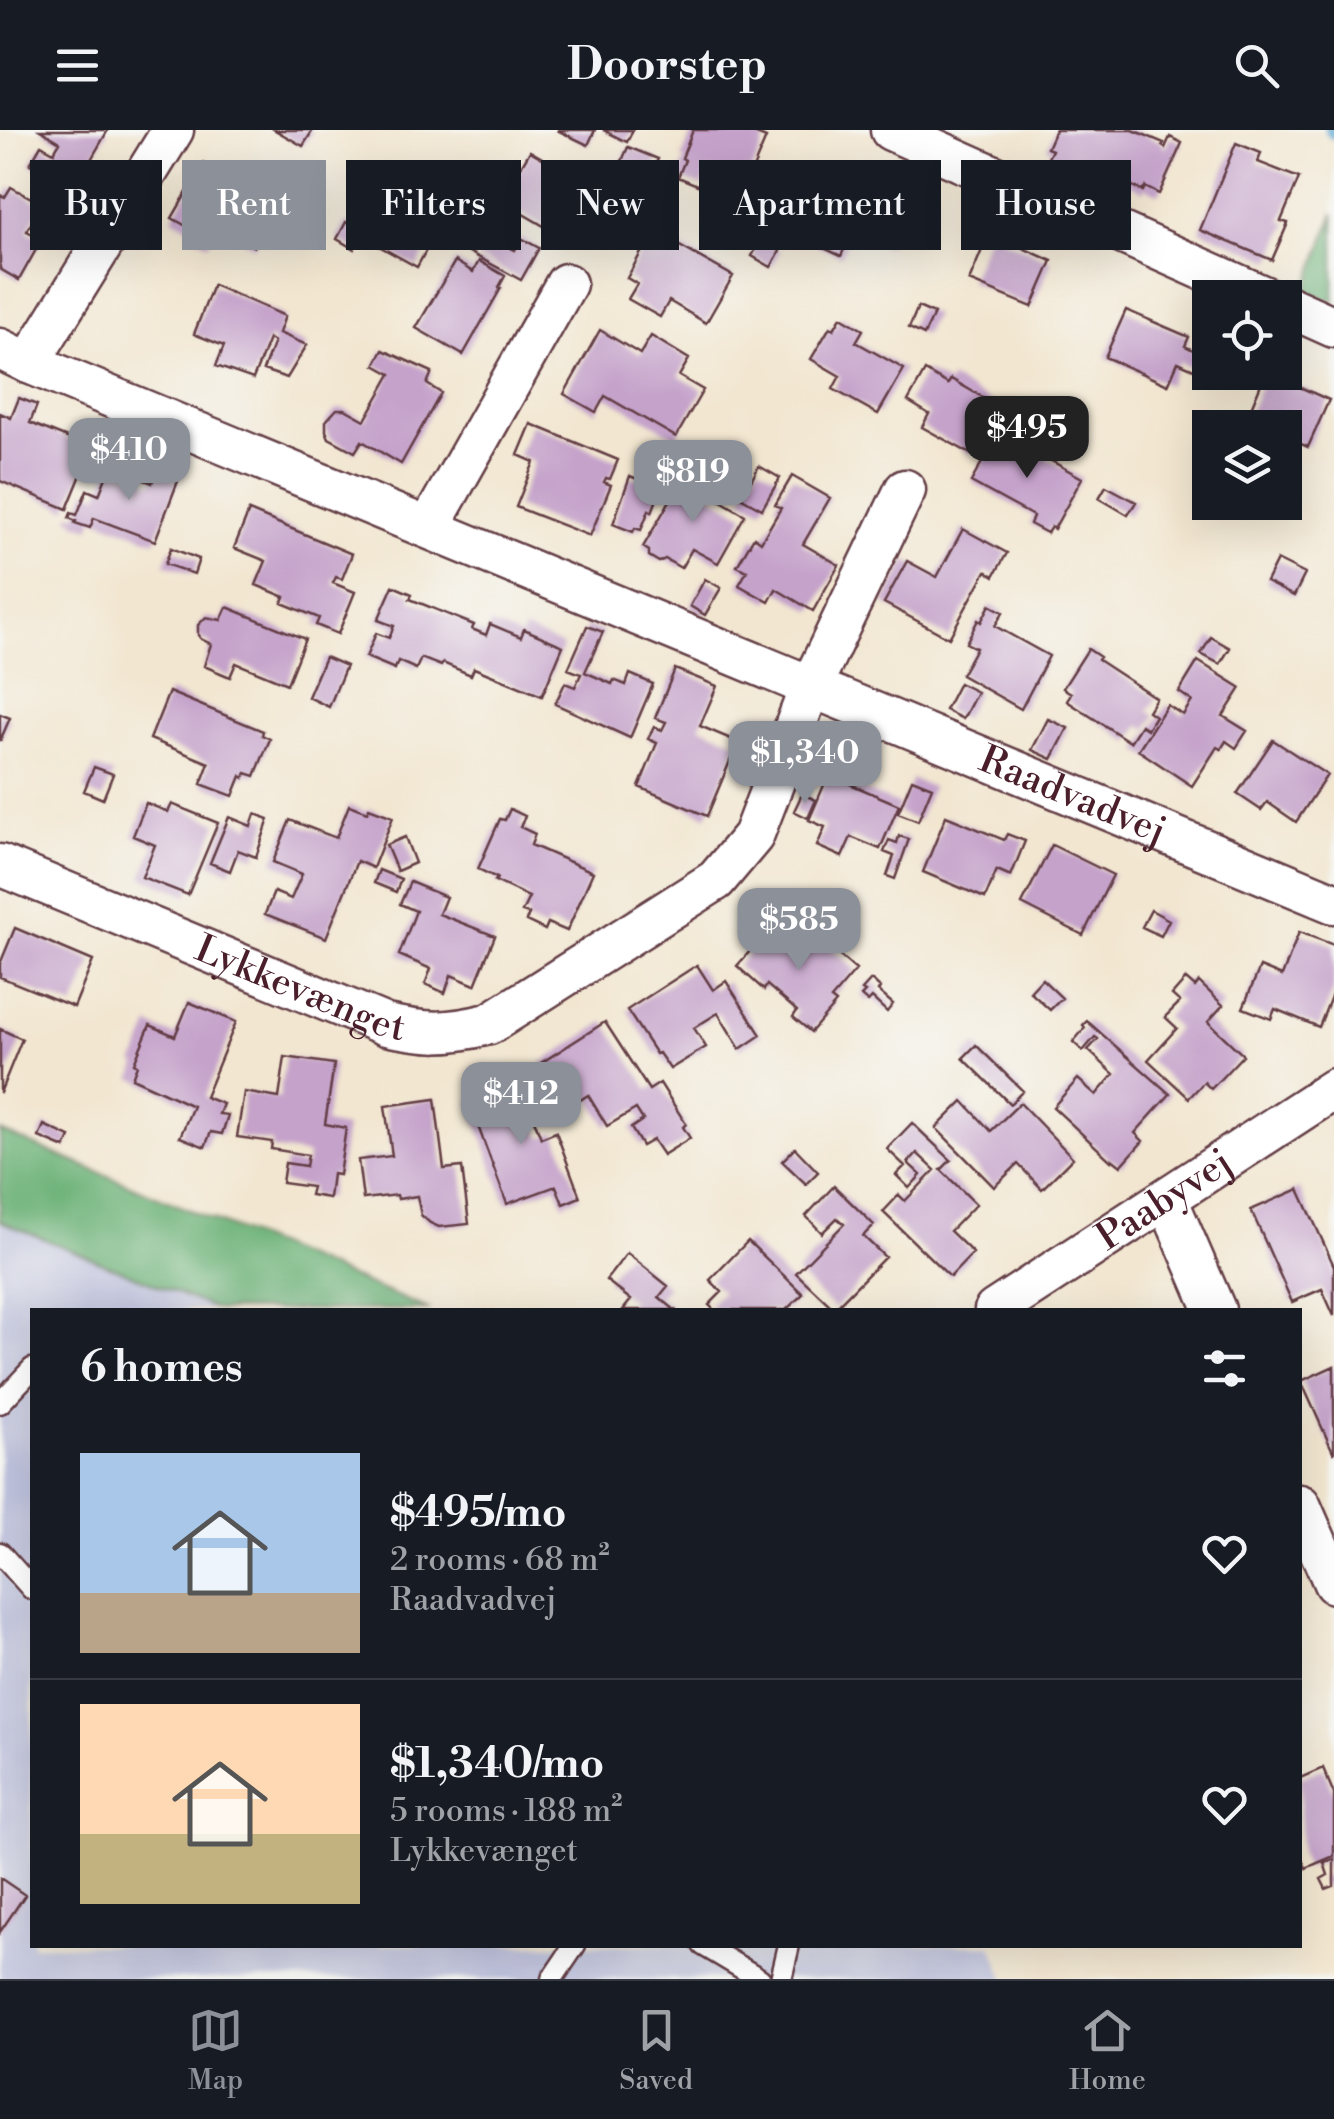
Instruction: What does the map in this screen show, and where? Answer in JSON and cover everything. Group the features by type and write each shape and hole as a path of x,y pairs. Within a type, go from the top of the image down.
{"street":[{"name":"Raadvadvej","path":"174,130 14,356 1334,903"},
{"path":"891,130 1228,280"},
{"path":"429,527 566,284"},
{"path":"1302,313 1334,327"},
{"path":"810,688 905,490"},
{"name":"Lykkevænget","path":"0,865 386,1025 420,1032 455,1032 489,1024 716,880 752,836 810,688"},
{"name":"Paabyvej","path":"998,1308 1334,1089"},
{"path":"1168,1200 1215,1308"},
{"path":"1302,1510 1334,1584"}],"lane":[{"path":"0,1403 30,1371"},
{"path":"0,1553 30,1586"},
{"path":"552,1979 568,1948"},
{"path":"708,1948 760,1979"},
{"path":"782,1979 788,1948"}],"shaded area":[{"path":"0,1221 213,1308 30,1308 30,1948 993,1948 1005,1979 0,1979"}],"green space":[{"path":"1334,213 1334,302 1306,291"},
{"path":"0,1131 425,1308 213,1308 0,1221"}],"building":[{"path":"40,130 108,130 91,160 32,160 41,145 54,152 60,142"},
{"path":"275,130 313,130 303,146"},
{"path":"557,130 595,130 588,145"},
{"path":"603,130 633,130 627,142"},
{"path":"693,130 747,130 766,138 757,160 699,160 699,186 679,177 685,160 682,158"},
{"path":"1055,130 1133,130 1164,143 1165,148 1170,137 1182,143 1159,194 1131,185 1131,160 1047,160 1052,150 1047,148"},
{"path":"1236,143 1261,153 1258,162 1299,178 1281,221 1288,223 1272,260 1200,230"},
{"path":"628,147 658,159 658,160 622,160"},
{"path":"530,151 546,160 541,160 541,224 521,213 521,167"},
{"path":"11,187 30,197 27,231 30,250 36,250 19,280 0,269 0,195 5,197"},
{"path":"182,201 182,224 172,218"},
{"path":"346,222 346,244 337,239"},
{"path":"521,238 539,248 521,280 465,250 521,250"},
{"path":"679,246 733,276 706,323 669,301 660,317 628,299 637,284 627,278 642,250 679,250"},
{"path":"386,250 426,250 417,267"},
{"path":"755,250 780,251 771,267 752,256"},
{"path":"982,250 1027,250 1052,261 1032,307 969,281"},
{"path":"455,261 473,272 479,261 505,276 463,355 416,328"},
{"path":"213,285 285,316 279,333 307,345 287,378 263,370 274,342 269,339 253,379 216,366 224,346 194,334"},
{"path":"918,307 934,314 924,335 909,328"},
{"path":"1126,310 1189,337 1185,346 1192,350 1192,368 1178,362 1168,385 1105,357"},
{"path":"841,317 863,330 856,342 904,369 878,414 833,389 840,376 811,359 830,327 834,329"},
{"path":"600,330 640,354 651,336 689,359 679,376 703,390 676,437 605,396 596,412 564,394"},
{"path":"383,350 432,372 427,384 441,393 401,464 362,441 355,452 329,438 326,431 326,421 337,409 365,420 391,374 375,365"},
{"path":"925,371 948,384 951,379 1008,412 1001,423 985,414 979,425 985,429 971,454 922,427 929,414 908,401"},
{"path":"1302,388 1329,400 1308,447 1302,444 1302,410 1250,410 1258,390"},
{"path":"19,398 37,405 30,423 92,448 67,509 0,481 0,413 11,418"},
{"path":"531,424 618,460 610,479 604,482 611,485 590,536 516,507 534,462 518,455"},
{"path":"999,432 1082,478 1054,529 1051,527 1047,533 1030,524 1033,516 971,482"},
{"path":"759,466 780,478 762,509 742,498"},
{"path":"110,467 152,483 156,473 178,481 155,541 94,518 90,528 69,518 71,513 77,515 87,490 99,495"},
{"path":"686,473 709,487 706,492 745,515 718,563 692,549 681,568 665,559 659,562 643,547"},
{"path":"660,474 666,476 641,530 635,528 633,532 613,524 630,476 654,486"},
{"path":"792,476 830,498 803,544 839,565 813,611 776,589 769,602 739,585 747,571 737,566 754,537 761,542 781,508 775,505"},
{"path":"1106,486 1136,502 1128,515 1099,498"},
{"path":"249,511 352,554 342,579 336,577 333,583 355,592 338,634 316,625 319,618 282,603 285,597 256,585 266,561 234,548"},
{"path":"963,529 1007,553 994,576 986,571 949,638 884,603 907,561 937,577"},
{"path":"171,548 199,559 194,574 165,564"},
{"path":"1277,560 1305,574 1294,596 1266,582"},
{"path":"705,579 721,588 705,615 690,606"},
{"path":"393,586 412,594 410,599 474,625 472,629 486,635 490,624 521,637 524,629 563,646 542,696 474,668 471,675 421,658 416,669 398,661 395,669 366,657 376,633 389,638 394,626 378,620"},
{"path":"990,605 1003,612 995,626 1049,656 1021,709 961,675 976,648 966,643"},
{"path":"227,607 305,639 287,684 236,663 230,677 204,666 211,644 198,635 198,625 206,617 221,620"},
{"path":"587,626 603,632 585,672 612,684 614,680 626,685 630,674 653,684 630,738 555,704 565,683 575,687 581,674 568,669"},
{"path":"1211,637 1230,648 1220,664 1201,654"},
{"path":"1088,649 1100,657 1098,660 1156,698 1148,711 1155,716 1147,729 1141,725 1130,742 1067,701 1071,693 1063,688"},
{"path":"325,657 346,666 329,707 308,697"},
{"path":"1198,661 1241,688 1223,716 1247,731 1236,748 1226,741 1221,749 1217,747 1192,786 1138,750 1167,705 1183,715 1192,701 1179,692"},
{"path":"675,669 717,686 700,726 738,742 707,816 639,787 657,743 648,739 654,727 662,730 666,722 655,718"},
{"path":"959,683 977,692 963,719 945,710"},
{"path":"169,692 263,731 262,735 270,739 255,776 241,776 233,796 201,784 209,763 150,739"},
{"path":"0,714 10,718 0,741"},
{"path":"1048,719 1068,728 1052,759 1032,750"},
{"path":"1273,740 1327,775 1296,822 1267,802 1261,810 1237,794"},
{"path":"814,764 853,776 850,784 899,805 880,849 851,837 842,857 817,846 825,827 809,820 825,783 809,776"},
{"path":"94,767 113,774 103,799 84,791"},
{"path":"912,779 932,787 918,821 898,813"},
{"path":"802,794 816,800 808,818 794,811"},
{"path":"146,803 168,812 172,804 218,823 188,895 142,877 155,845 133,836"},
{"path":"349,805 393,817 373,868 357,861 326,938 265,914 274,892 291,899 302,874 273,862 290,820 336,838"},
{"path":"510,809 525,816 520,827 535,834 531,845 593,872 567,931 548,923 545,930 526,921 529,914 522,912 529,897 478,869 500,819 505,820"},
{"path":"255,814 269,819 256,857 238,850 230,871 210,863 229,817 251,826"},
{"path":"946,816 1004,840 1007,834 1025,841 1011,876 997,870 985,898 923,872"},
{"path":"899,836 909,839 895,879 887,876 894,856 884,852 889,840 897,843"},
{"path":"405,837 415,863 397,871 386,845"},
{"path":"1052,845 1113,875 1083,935 1022,904"},
{"path":"379,870 401,879 396,892 374,883"},
{"path":"410,882 446,897 439,914 495,936 475,985 451,975 445,993 425,984 431,969 399,955 416,911 400,904"},
{"path":"1151,910 1169,920 1161,936 1142,927"},
{"path":"774,924 796,944 809,929 856,970 831,999 836,1003 811,1032 793,1017 797,1011 737,966"},
{"path":"15,928 93,961 74,1007 0,977 0,964"},
{"path":"1299,932 1334,945 1334,989 1319,1027 1275,1009 1271,1019 1243,1008 1260,967 1282,976"},
{"path":"697,965 713,990 726,981 761,1035 740,1049 718,1013 694,1028 706,1047 670,1069 627,1010"},
{"path":"1042,979 1062,998 1050,1010 1030,992"},
{"path":"1186,979 1195,987 1199,982 1223,1005 1208,1022 1243,1055 1211,1089 1204,1082 1189,1098 1148,1060 1177,1028 1165,1017 1180,1002 1172,995"},
{"path":"871,980 893,1004 887,1012 872,998 868,1002 861,996"},
{"path":"189,1002 236,1022 205,1097 223,1104 219,1114 228,1115 222,1134 211,1132 205,1147 180,1137 193,1106 132,1078 150,1025 175,1036"},
{"path":"1087,1021 1170,1094 1135,1133 1143,1141 1121,1166 1053,1107 1078,1079 1096,1095 1114,1074 1088,1050 1098,1039 1095,1037 1083,1051 1073,1042"},
{"path":"605,1022 649,1090 660,1083 686,1124 683,1127 690,1138 663,1155 653,1140 642,1146 631,1128 643,1120 636,1109 607,1126 588,1095 568,1108 541,1063"},
{"path":"0,1029 22,1039 0,1093"},
{"path":"976,1045 1023,1091 1010,1104 963,1058"},
{"path":"285,1057 334,1064 325,1124 346,1128 339,1175 332,1174 329,1198 310,1195 312,1187 282,1183 285,1163 306,1166 308,1155 271,1149 272,1142 237,1137 244,1092 279,1098"},
{"path":"520,1082 541,1138 556,1132 580,1197 563,1204 556,1186 507,1204 469,1102"},
{"path":"435,1099 444,1169 462,1167 469,1224 439,1227 430,1223 421,1215 417,1196 363,1199 358,1160 392,1156 385,1106"},
{"path":"963,1101 991,1131 1020,1103 1073,1158 1042,1189 1018,1164 994,1187 936,1128"},
{"path":"912,1123 951,1160 941,1170 976,1204 950,1231 973,1253 950,1277 883,1212 899,1195 905,1201 935,1170 917,1153 908,1163 921,1175 909,1188 896,1175 905,1166 887,1149"},
{"path":"44,1125 70,1137 65,1148 39,1137"},
{"path":"795,1148 818,1172 806,1184 782,1161"},
{"path":"834,1186 874,1225 863,1236 885,1257 835,1308 796,1273 844,1224 837,1218 822,1233 806,1216"},
{"path":"1299,1189 1334,1266 1334,1316 1322,1289 1292,1302 1251,1210"},
{"path":"748,1241 803,1294 788,1308 712,1308 709,1305 722,1292 710,1280"},
{"path":"627,1253 668,1286 659,1297 673,1308 625,1308 631,1300 606,1280"},
{"path":"1334,1366 1334,1454 1302,1383"},
{"path":"1323,1768 1334,1794 1334,1856 1306,1868 1302,1859 1302,1777"},
{"path":"1334,1859 1334,1886 1326,1889 1321,1879 1328,1875 1324,1863"},
{"path":"0,1878 25,1895 0,1932"}],"waterway":[{"path":"1329,130 1334,134"}]}
